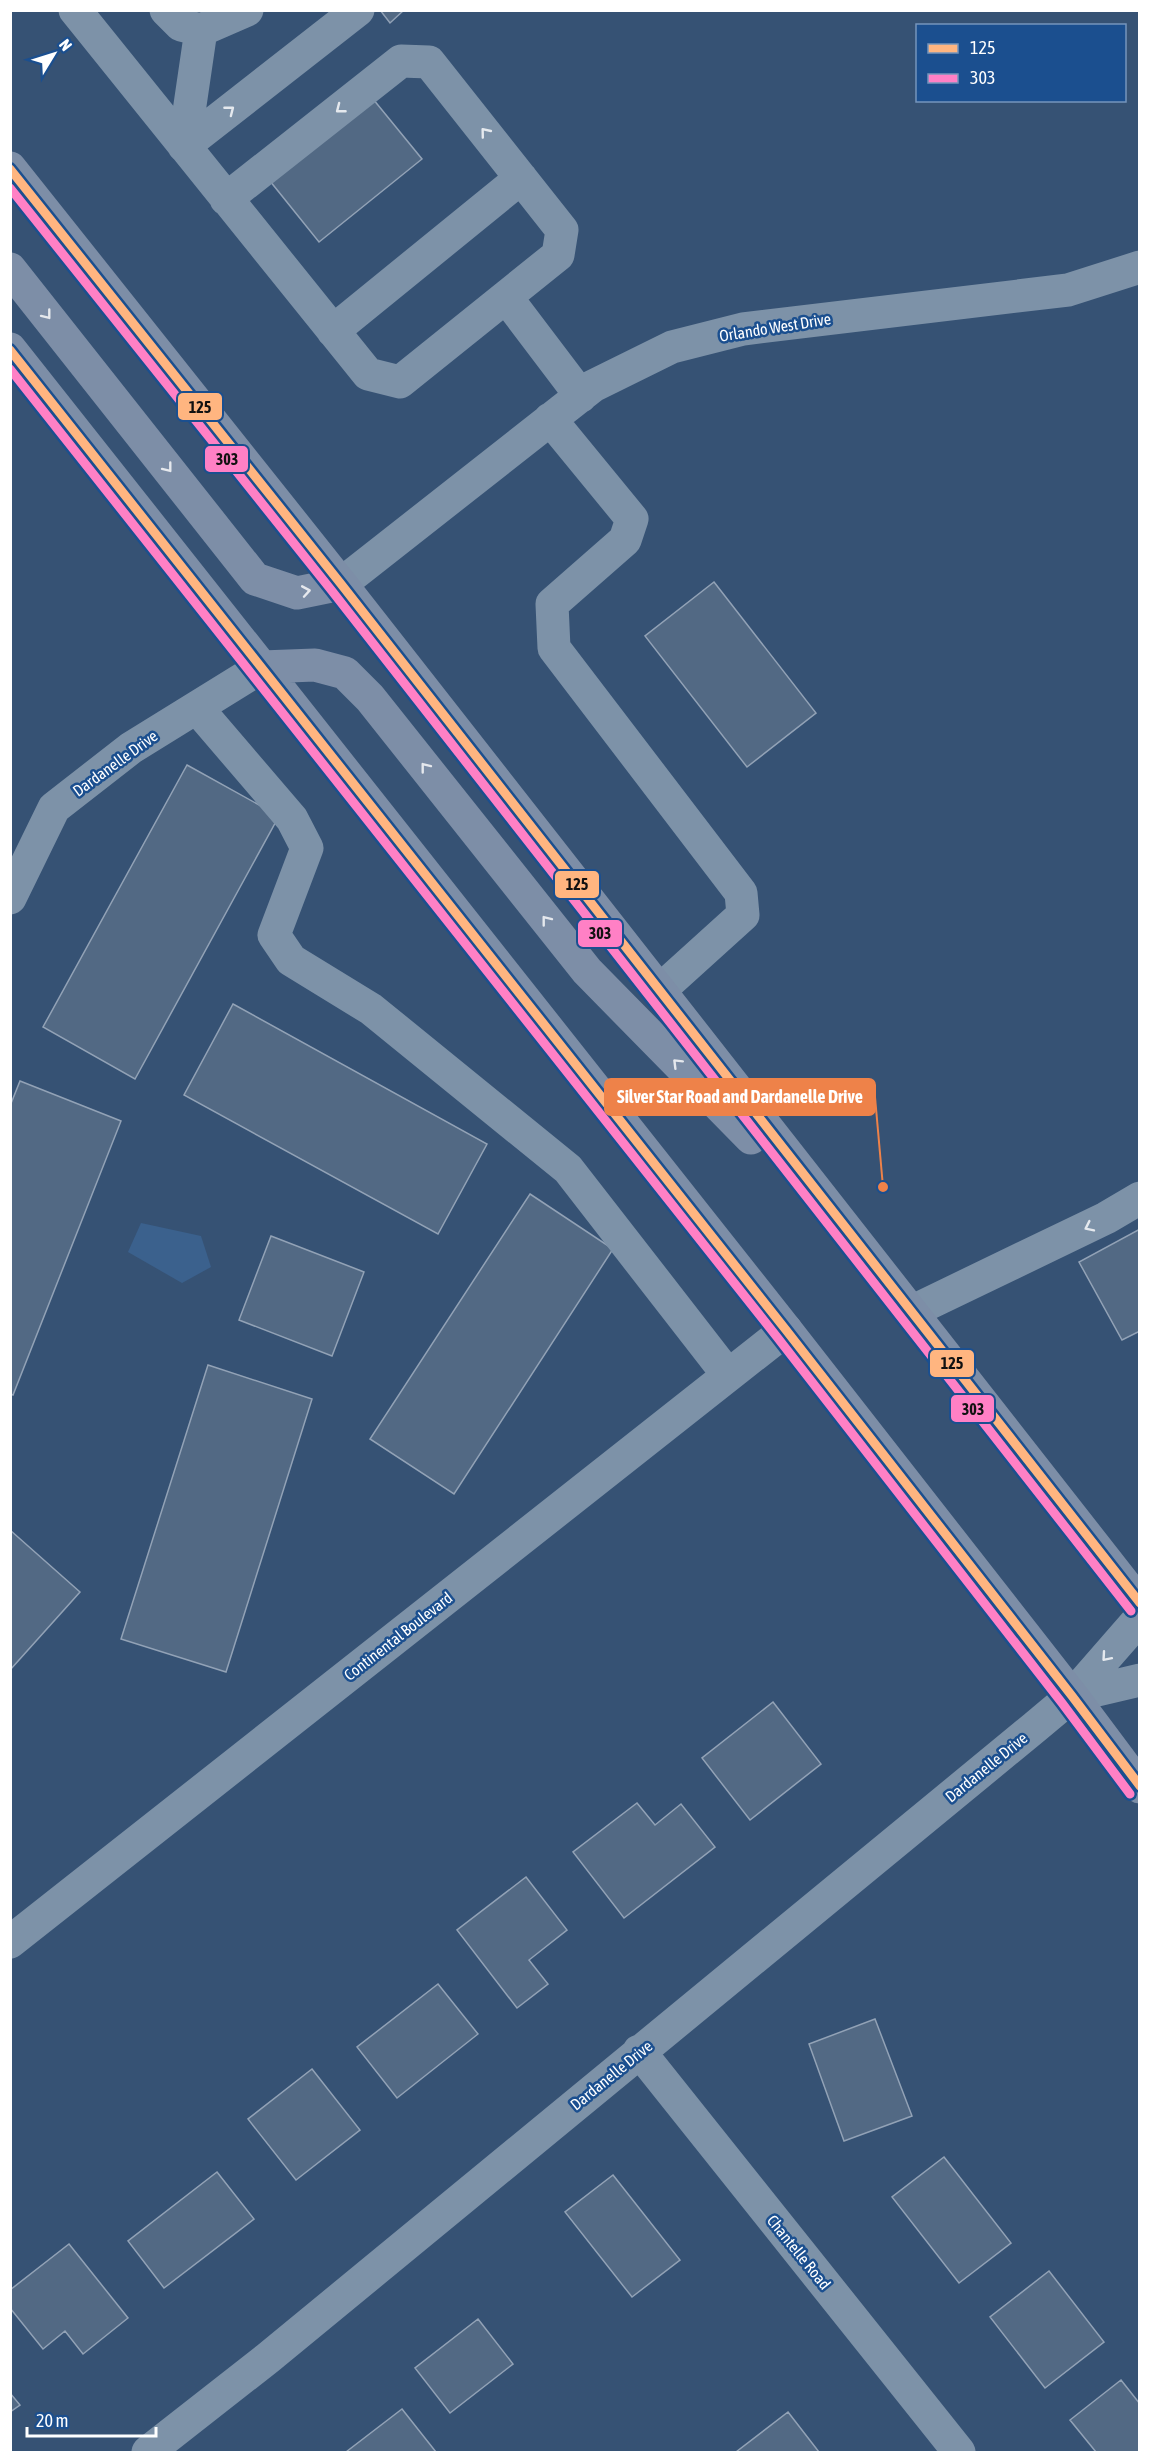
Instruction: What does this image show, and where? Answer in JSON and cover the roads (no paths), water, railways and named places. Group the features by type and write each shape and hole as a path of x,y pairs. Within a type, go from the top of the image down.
{"main road":[{"path":"10,168 341,584 1140,1604"},
{"path":"10,269 255,579 297,593 341,584"},
{"path":"10,349 786,1330 1072,1696 1140,1787"},
{"path":"262,667 315,665 345,673 370,698 587,971 866,1255"}],"street":[{"path":"75,10 226,199 368,374 400,382 558,255 562,230 429,62 401,61 226,199"},
{"path":"166,10 181,25 201,30 246,10"},
{"path":"184,146 358,10"},
{"path":"184,146 201,30"},
{"path":"333,331 521,178"},
{"name":"Orlando West Drive","path":"341,584 593,386 672,347 743,329 1068,290 1140,267"},
{"path":"506,297 581,396"},
{"path":"549,419 632,519 625,540 552,604 554,648 741,893 743,915 659,991"},
{"name":"Dardanelle Drive","path":"10,898 54,808 131,748 262,667"},
{"path":"197,708 292,819 307,848 274,935 291,960 371,1009 568,1169 728,1375"},
{"path":"911,1312 1106,1218 1140,1198"},
{"name":"Continental Boulevard","path":"10,1942 786,1330"},
{"name":"Dardanelle Drive","path":"148,2452 268,2358 1072,1696 1140,1618"},
{"name":"Dardanelle Drive","path":"1072,1696 1140,1680"},
{"name":"Chantelle Road","path":"639,2051 959,2452"}],"water":[{"path":"141,1223 201,1236 211,1267 182,1283 128,1252"}],"place":[{"name":"Silver Star Road and Dardanelle Drive","path":"883,1187"}]}
